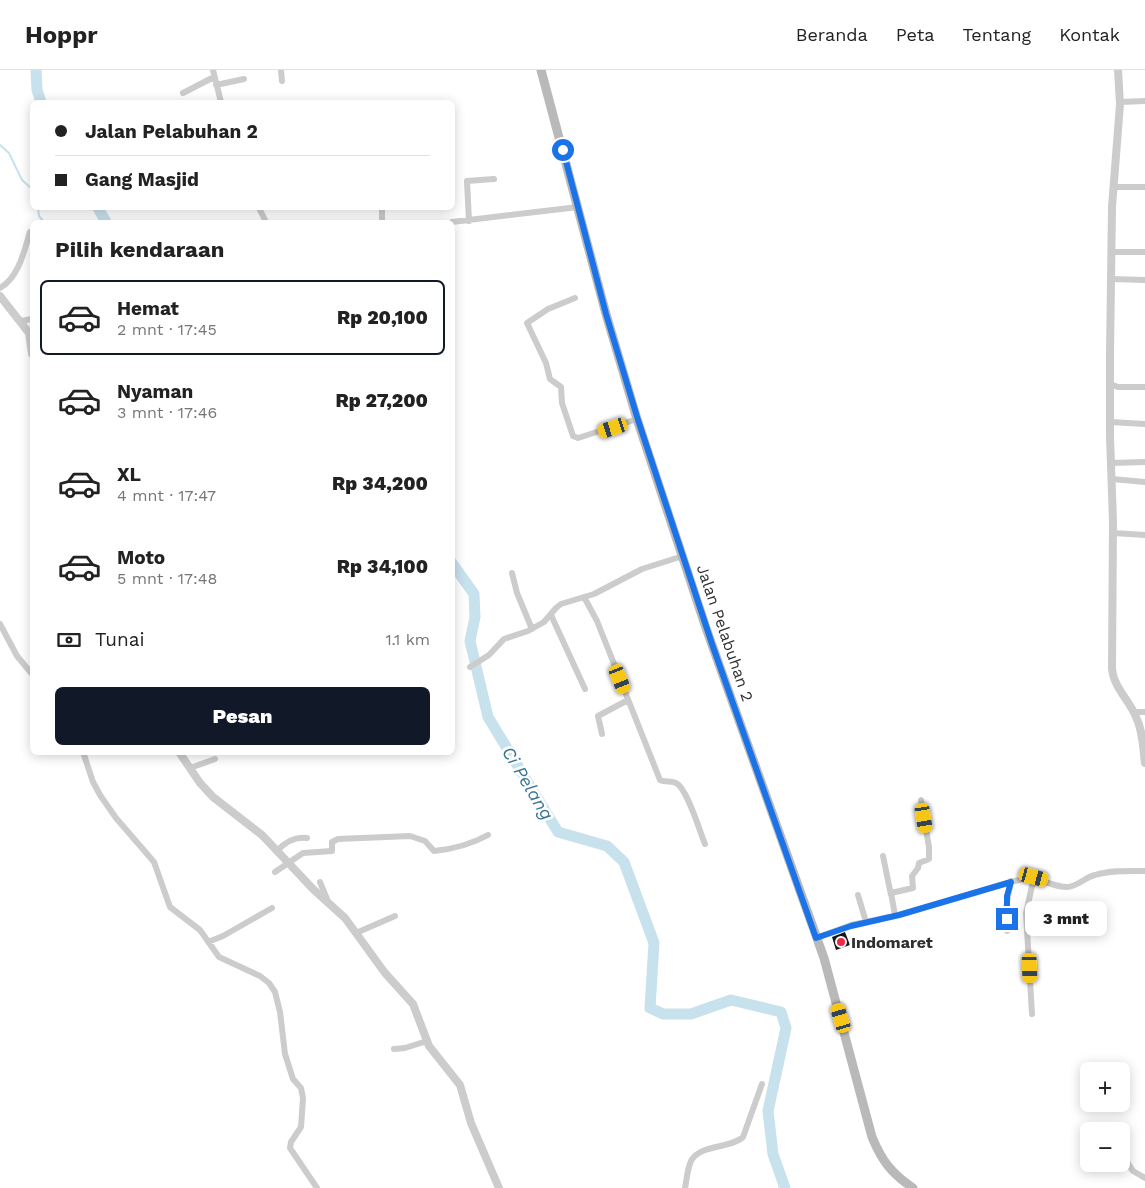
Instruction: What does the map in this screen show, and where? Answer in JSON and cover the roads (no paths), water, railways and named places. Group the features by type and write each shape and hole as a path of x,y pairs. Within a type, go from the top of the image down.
{"main road":[{"name":"Jalan Pelabuhan 2","path":"541,70 606,314 638,420 712,644 816,938 844,1030 872,1137 878,1153 892,1173 913,1188"}],"street":[{"path":"281,70 282,81"},
{"path":"1118,70 1120,102 1114,187 1111,279 1112,672 1115,682 1134,712 1140,728 1145,763"},
{"path":"182,93 214,74 220,100"},
{"path":"216,85 244,79"},
{"path":"1120,102 1145,101"},
{"path":"469,221 467,181 494,179"},
{"path":"1114,187 1145,187"},
{"path":"455,222 578,207"},
{"path":"0,288 7,284 19,265 30,232"},
{"path":"1112,252 1145,252"},
{"path":"1111,279 1145,280"},
{"path":"0,296 21,321 30,336"},
{"path":"575,298 548,309 527,323 546,363 550,379 560,387 562,403 572,436 578,438 638,420"},
{"path":"21,321 30,319"},
{"path":"1110,384 1118,387 1145,387"},
{"path":"1110,422 1145,424"},
{"path":"1111,463 1145,462"},
{"path":"1112,478 1145,482"},
{"path":"1113,533 1145,535"},
{"path":"470,667 489,655 504,639 532,629 544,622 561,604 598,592 642,569 683,556"},
{"path":"512,573 517,593 532,629"},
{"path":"584,597 597,621 660,780 663,782 675,782 679,785 705,844"},
{"path":"551,615 585,689"},
{"path":"0,624 17,656 30,672"},
{"path":"602,734 598,716 628,700"},
{"path":"1134,712 1145,712"},
{"path":"84,755 93,782 100,795 156,866 168,904 196,926 219,957 260,976 269,983 275,992 280,1012 284,1054 292,1079 301,1088 303,1098 303,1119 300,1129 291,1142 290,1151 317,1188"},
{"path":"181,755 203,787 256,830 344,918 385,973 413,1004 427,1041 458,1081 471,1123 498,1188"},
{"path":"190,768 215,759"},
{"path":"891,895 913,888 912,876 918,868 918,863 929,858 929,847 921,800"},
{"path":"275,872 303,853 332,851 332,842 338,839 410,836 425,842 434,851 454,849 473,843 488,834"},
{"path":"277,851 288,841 307,838"},
{"path":"883,856 895,915"},
{"path":"816,938 866,922 1034,877 1054,885 1067,887 1078,884 1090,876 1104,872 1145,871"},
{"path":"1032,1014 1026,913 1034,877"},
{"path":"320,882 330,905"},
{"path":"1007,931 1006,906 1011,882"},
{"path":"858,895 866,922"},
{"path":"208,942 223,936 272,908"},
{"path":"356,934 395,916"},
{"path":"394,1049 405,1048 427,1041"},
{"path":"685,1188 689,1168 696,1155 737,1141 743,1137 762,1084"},
{"path":"1130,1166 1133,1171 1145,1178"}],"waterway":[{"name":"Ci Pelang","path":"36,70 37,90 40,100"},
{"path":"0,145 9,153 22,180 30,187"},
{"path":"38,210 39,216 42,220"},
{"name":"Ci Pelang","path":"99,210 105,220"},
{"name":"Ci Pelang","path":"455,567 474,594 475,617 470,641 488,717 558,832 607,846 624,862 654,943 650,1008 663,1014 691,1014 731,1000 781,1012 786,1028 768,1111 773,1154 785,1188"}],"place":[{"name":"Indomaret","path":"841,942"}]}
